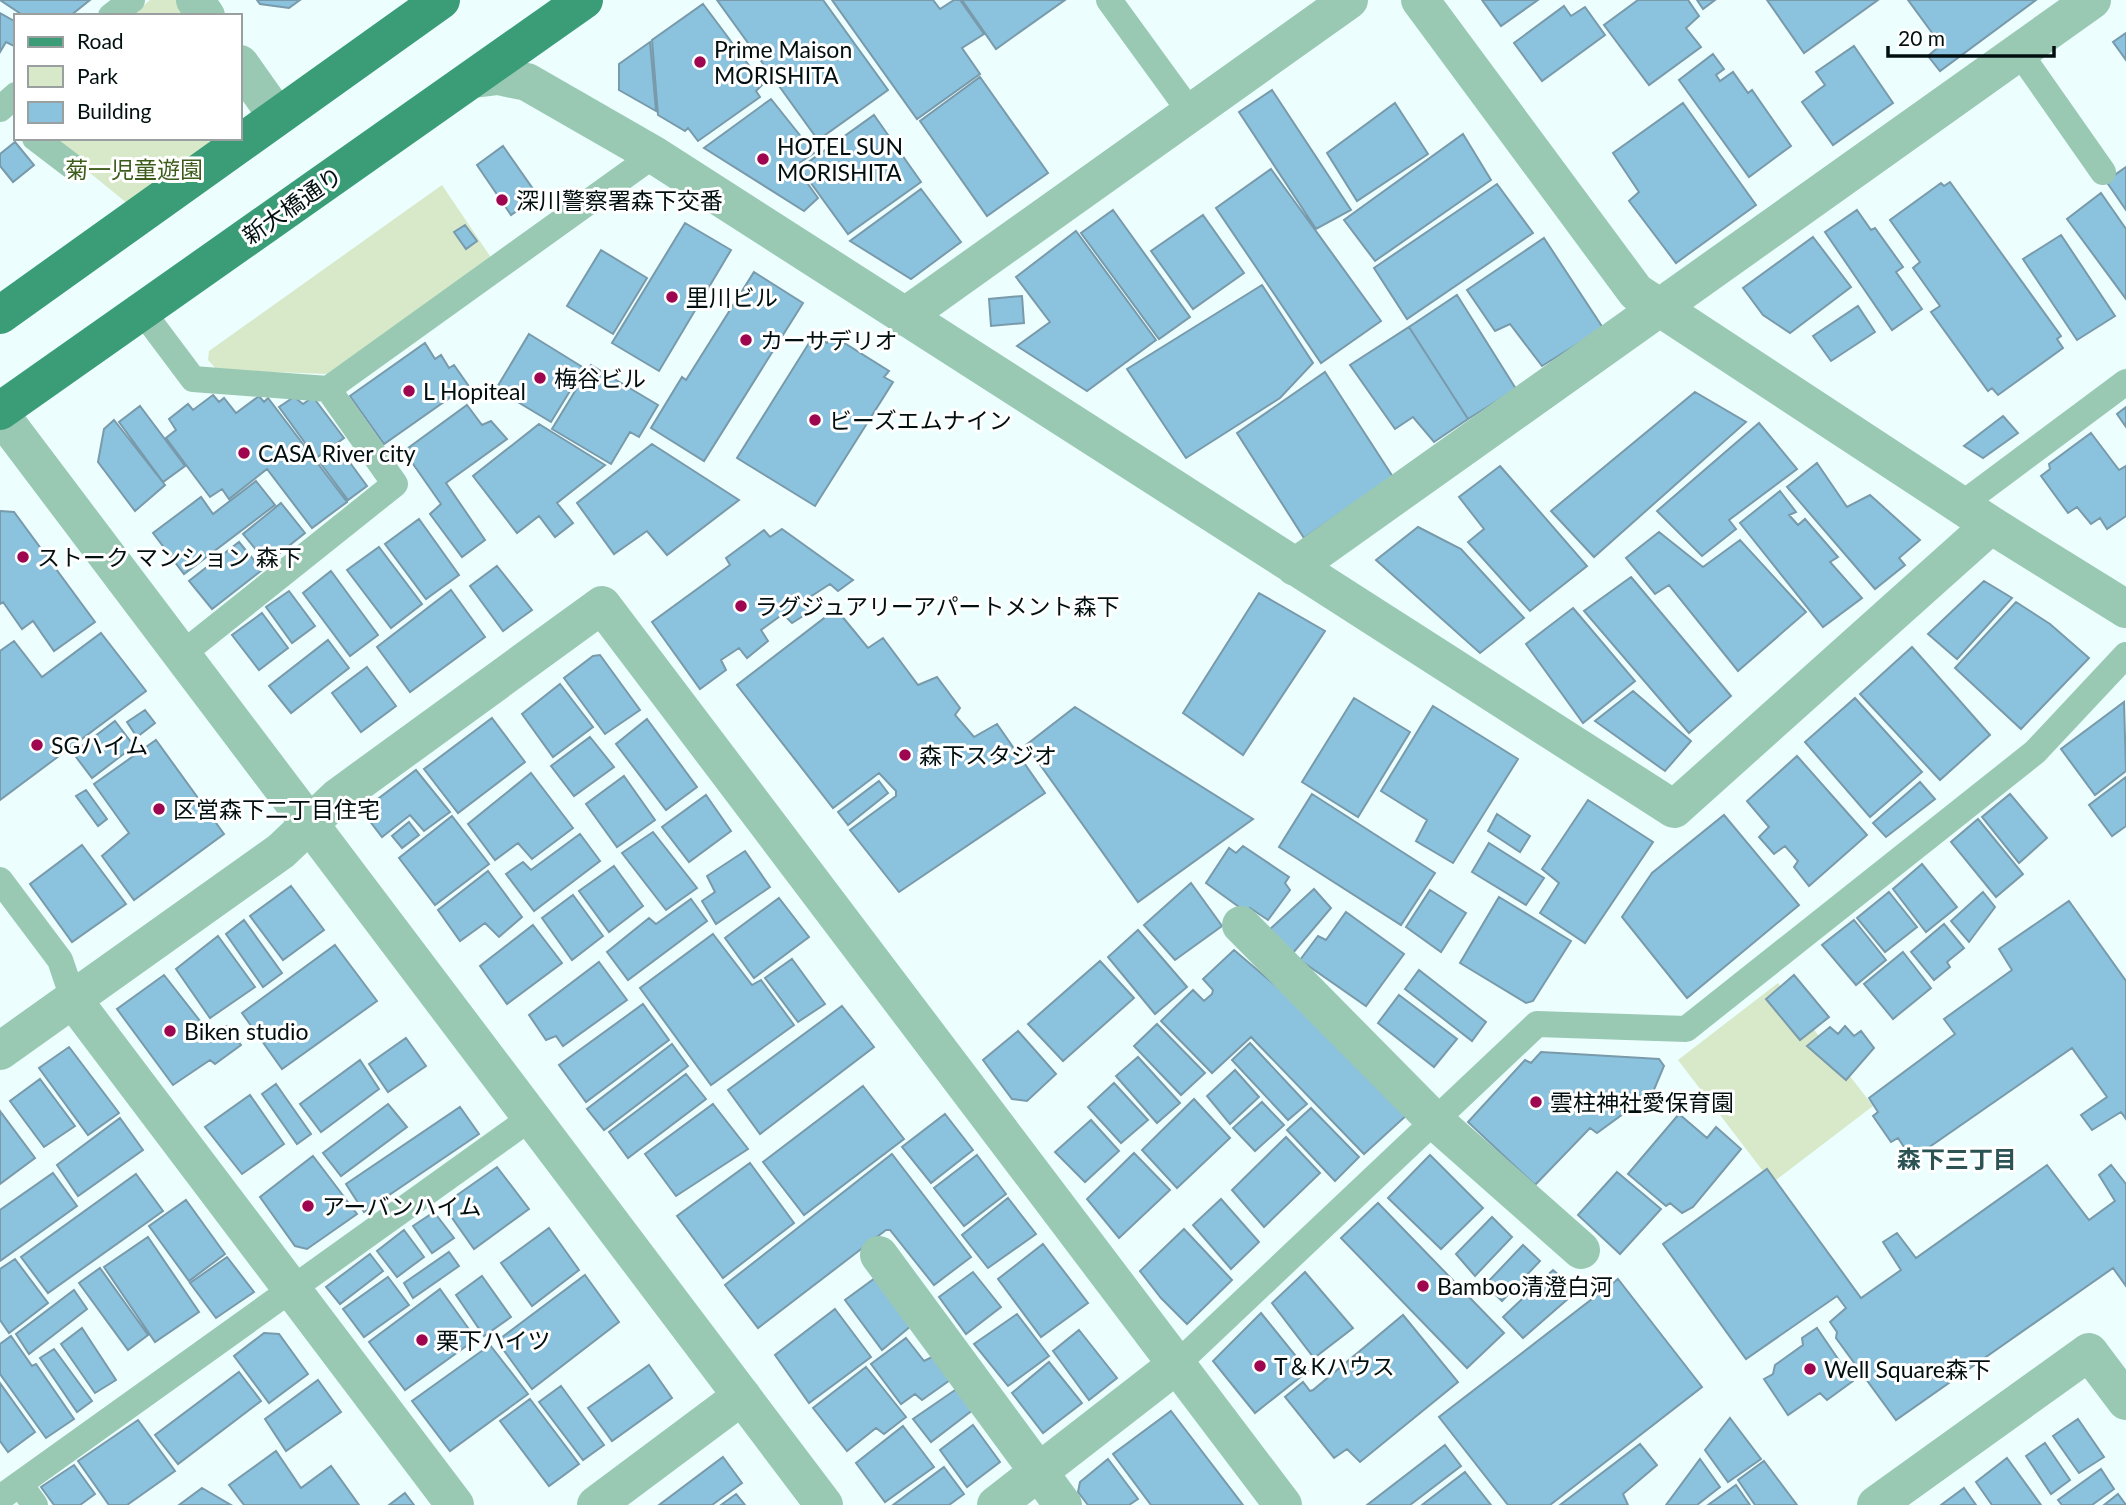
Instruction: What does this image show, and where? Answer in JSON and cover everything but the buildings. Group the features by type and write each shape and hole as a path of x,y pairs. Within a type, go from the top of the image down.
{"main road":[{"path":"242,140 440,0"},
{"name":"新大橋通り","path":"0,413 584,0"},
{"path":"0,315 242,140"}],"street":[{"path":"904,317 1349,0"},
{"path":"1420,0 1636,292 1976,515 2126,609"},
{"path":"1295,566 2092,0"},
{"path":"242,67 276,115"},
{"path":"474,79 498,76 527,82 654,155 1674,809 1976,515"},
{"path":"0,413 824,1505"},
{"path":"0,1051 281,851 338,797 601,604 1175,1366 1283,1505"},
{"path":"1241,925 1435,1121 1581,1250"},
{"path":"74,1000 290,1290 455,1505"},
{"path":"879,1255 1063,1505"},
{"path":"1876,1505 2089,1352 2126,1401"},
{"path":"996,1505 1175,1366"},
{"path":"596,1505 742,1396"}],"lane":[{"path":"114,14 132,0"},
{"path":"1108,0 1191,113"},
{"path":"2019,52 2103,172"},
{"path":"14,96 0,110 14,121"},
{"path":"39,140 73,167"},
{"path":"142,311 192,379 328,389 654,155"},
{"path":"1976,515 2126,382"},
{"path":"181,655 395,484 328,389"},
{"path":"1175,1366 1537,1024 1686,1029 2035,752 2126,655"},
{"path":"0,880 60,960 74,1000"},
{"path":"18,1495 290,1290 532,1117"}],"green space":[{"path":"150,0 184,0 194,14 133,14"},
{"name":"菊一児童遊園","path":"49,140 226,140 133,208"},
{"path":"442,185 492,259 327,374 217,370 208,360 209,351"},
{"path":"1778,983 1873,1106 1772,1183 1678,1060"}],"place":[{"name":"Prime Maison MORISHITA","path":"700,62"},
{"name":"HOTEL SUN MORISHITA","path":"763,159"},
{"name":"深川警察署森下交番","path":"502,200"},
{"name":"里川ビル","path":"672,297"},
{"name":"カーサデリオ","path":"746,340"},
{"name":"梅谷ビル","path":"540,378"},
{"name":"L Hopiteal","path":"409,391"},
{"name":"ビーズエムナイン","path":"815,420"},
{"name":"CASA River city","path":"244,453"},
{"name":"ストーク マンション 森下","path":"23,557"},
{"name":"ラグジュアリーアパートメント森下","path":"741,606"},
{"name":"SGハイム","path":"37,745"},
{"name":"森下スタジオ","path":"905,755"},
{"name":"区営森下二丁目住宅","path":"159,809"},
{"name":"Biken studio","path":"170,1031"},
{"name":"雲柱神社愛保育園","path":"1536,1102"},
{"name":"アーバンハイム","path":"308,1206"},
{"name":"Bamboo清澄白河","path":"1423,1286"},
{"name":"栗下ハイツ","path":"422,1340"},
{"name":"T＆Kハウス","path":"1260,1366"},
{"name":"Well Square森下","path":"1810,1369"}],"district":[{"name":"森下三丁目","path":"1957,1158"}]}
